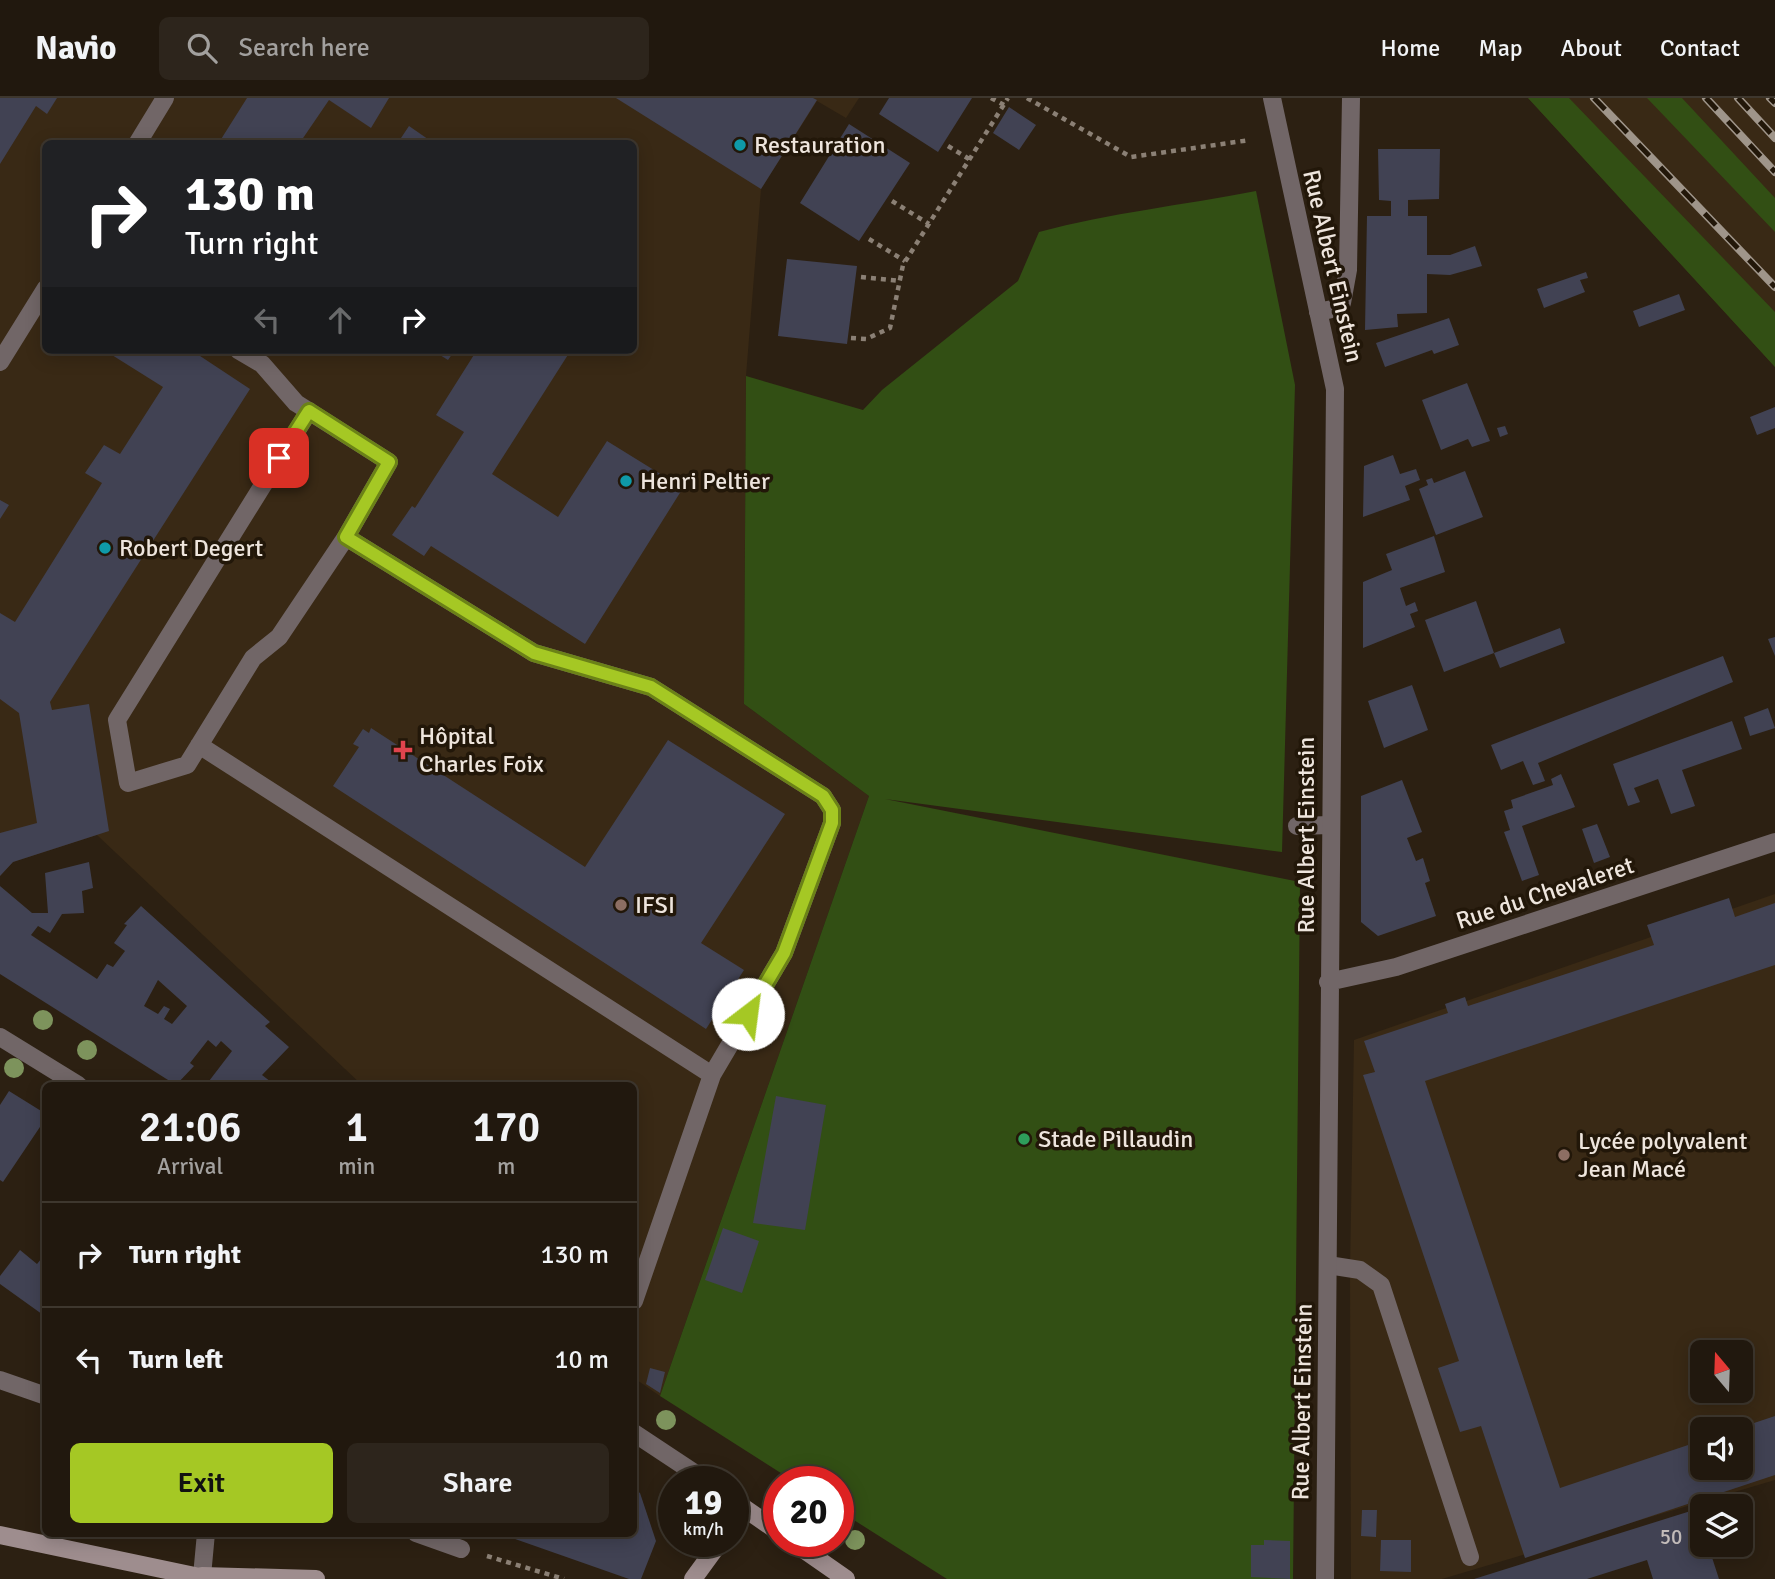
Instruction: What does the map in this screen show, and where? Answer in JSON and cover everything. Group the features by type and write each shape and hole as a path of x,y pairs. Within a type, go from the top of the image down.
{"main road":[{"path":"0,1535 205,1578 316,1579"},
{"path":"693,1579 709,1557"},
{"path":"814,1557 846,1579"}],"street":[{"path":"139,140 165,98"},
{"name":"Rue Albert Einstein","path":"1272,98 1335,389 1325,1579"},
{"path":"1318,312 1337,308 1342,303 1348,270 1351,98"},
{"path":"0,362 42,294"},
{"path":"246,354 262,364 296,403 309,411 389,462 346,537 279,637 253,658 187,765 128,782 117,720 309,411"},
{"path":"346,537 534,653 651,687 823,796 832,810 832,823 784,953 712,1075 637,1292"},
{"path":"199,745 712,1075"},
{"path":"1297,826 1330,825"},
{"name":"Rue du Chevaleret","path":"1328,982 1396,967 1775,842"},
{"path":"0,1037 73,1082"},
{"path":"1328,1265 1360,1270 1381,1286 1470,1557"},
{"path":"0,1380 42,1395"},
{"path":"637,1435 684,1466"},
{"path":"205,1578 206,1537"},
{"path":"427,1537 461,1549"}],"path":[{"path":"991,98 1004,105"},
{"path":"851,338 866,338 890,328 905,261 1008,98"},
{"path":"1027,98 1131,158 1279,135"},
{"path":"948,146 970,159"},
{"path":"892,201 929,224"},
{"path":"869,239 905,261"},
{"path":"861,276 900,281"},
{"path":"461,1549 564,1579"}],"shaded area":[{"name":"Hôpital Charles Foix","path":"0,98 859,98 846,118 817,101 761,189 746,376 744,704 869,796 660,1396 637,1380 637,1082 359,1082 97,835 13,862 0,876"},
{"path":"1528,98 1775,98 1775,367 1631,210"},
{"name":"Lycée polyvalent Jean Macé","path":"1775,894 1775,1480 1728,1494 1690,1494 1690,1505 1442,1579 1351,1579 1350,1270 1354,1040"}],"green space":[{"path":"1528,98 1569,98 1775,312 1775,367"},
{"path":"1647,98 1682,98 1775,198 1775,232"},
{"path":"1256,191 1295,385 1282,852 885,799 1300,882 1293,1579 947,1579 854,1520 854,1466 770,1466 660,1396 869,796 744,704 746,376 863,410 882,390 1018,281 1039,232 1120,214"}],"building":[{"path":"0,98 57,98 47,114 36,106 0,164"},
{"path":"247,98 389,98 371,128 329,100 302,140 221,140"},
{"name":"Restauration","path":"616,98 813,98 817,100 761,189"},
{"path":"889,98 972,98 938,152 879,114"},
{"path":"1009,107 1036,125 1019,150 993,133"},
{"path":"849,124 910,163 859,241 800,203"},
{"path":"409,126 429,140 400,140"},
{"path":"1378,149 1440,149 1439,199 1408,200 1408,216 1427,216 1427,255 1450,255 1475,246 1482,266 1450,275 1427,274 1427,313 1397,314 1398,327 1365,330 1367,216 1391,216 1391,201 1379,200"},
{"path":"787,259 857,266 847,344 778,336"},
{"path":"1586,272 1588,278 1580,280 1585,292 1544,308 1537,289"},
{"path":"1679,294 1685,310 1639,327 1633,311"},
{"path":"1449,318 1459,345 1434,354 1432,350 1385,367 1376,343"},
{"name":"Robert Degert","path":"110,354 197,354 250,389 50,702 52,710 89,704 109,831 13,862 0,876 0,833 37,823 19,713 0,699 0,613 15,622 102,483 85,473 104,445 120,454 163,387"},
{"path":"438,354 452,354 448,360"},
{"name":"Henri Peltier","path":"474,354 568,354 492,474 558,517 607,441 683,488 585,644 431,546 424,556 392,535 412,506 415,508 464,432 436,415"},
{"path":"1467,383 1490,441 1472,447 1468,439 1441,450 1422,400"},
{"path":"1775,407 1775,428 1757,435 1750,417"},
{"path":"1505,426 1508,434 1500,437 1497,428"},
{"path":"1393,455 1400,474 1416,469 1420,480 1405,486 1410,500 1363,517 1364,466"},
{"path":"1465,471 1483,517 1436,535 1419,489 1428,485 1426,480 1432,478 1434,483"},
{"path":"0,500 9,505 0,519"},
{"path":"1434,536 1445,572 1400,588 1406,606 1415,602 1418,611 1410,614 1415,627 1363,648 1363,582 1392,570 1386,554"},
{"path":"1476,601 1494,653 1444,672 1425,620"},
{"path":"1560,628 1565,643 1500,668 1494,653"},
{"path":"1775,637 1775,656 1768,639"},
{"path":"1723,656 1733,682 1538,763 1545,781 1533,785 1523,761 1501,770 1491,745"},
{"path":"1412,685 1428,730 1384,748 1368,701"},
{"path":"1768,708 1775,728 1750,736 1744,717"},
{"path":"1732,721 1742,749 1682,770 1695,806 1671,814 1658,779 1634,788 1640,802 1628,806 1613,764"},
{"name":"IFSI","path":"371,728 585,867 668,740 785,814 701,943 744,970 706,1029 333,786 359,747 353,744 363,729 369,733"},
{"path":"1561,774 1575,807 1522,826 1539,875 1522,881 1504,832 1510,830 1504,811 1513,808 1511,800 1553,785 1551,779"},
{"path":"1402,780 1422,832 1407,838 1416,861 1423,858 1430,881 1425,883 1436,916 1378,936 1361,922 1361,796"},
{"path":"1597,824 1610,857 1594,863 1582,829"},
{"path":"89,862 93,888 82,891 84,913 62,914 50,933 38,926 31,935 97,979 107,964 113,967 125,951 114,943 127,925 124,924 141,906 270,1022 265,1026 289,1047 262,1075 271,1082 208,1082 232,1051 221,1041 216,1047 208,1040 190,1063 194,1066 179,1082 171,1082 0,974 0,886 32,913 48,913 45,873","holes":["158,980 187,1006 172,1024 164,1019 170,1009 164,1006 158,1014 144,1006"]},
{"path":"1729,898 1735,917 1775,903 1775,965 1425,1081 1560,1488 1690,1444 1690,1480 1753,1480 1753,1423 1775,1416 1775,1475 1718,1494 1690,1494 1690,1503 1525,1558 1481,1426 1460,1432 1438,1368 1459,1361 1363,1075 1375,1072 1364,1041 1448,1013 1445,1004 1465,997 1468,1006 1654,945 1647,925"},
{"path":"9,1091 42,1112 42,1124 3,1182 0,1180 0,1105"},
{"path":"776,1096 826,1105 805,1230 753,1223"},
{"path":"723,1228 759,1241 742,1293 705,1280"},
{"path":"20,1250 37,1264 42,1258 42,1314 0,1284 0,1276"},
{"path":"650,1368 665,1372 660,1393 646,1384"},
{"path":"637,1491 656,1541 641,1579 629,1579 509,1537 637,1537"},
{"path":"1362,1510 1377,1510 1376,1537 1361,1536"},
{"path":"1690,1511 1690,1557 1712,1557 1719,1579 1653,1579 1647,1560 1587,1579 1474,1579"},
{"path":"1264,1540 1290,1541 1290,1579 1251,1577 1251,1545 1264,1545"},
{"path":"1381,1540 1411,1540 1411,1572 1380,1571"}],"railway":[{"path":"1594,98 1775,287"},
{"path":"1706,98 1775,172"},
{"path":"1738,98 1775,138"},
{"path":"1770,98 1775,103"}],"place":[{"name":"Restauration","path":"740,145"},
{"name":"Henri Peltier","path":"626,481"},
{"name":"Robert Degert","path":"105,548"},
{"name":"Hôpital Charles Foix","path":"403,750"},
{"name":"IFSI","path":"621,905"},
{"name":"Stade Pillaudin","path":"1024,1139"},
{"name":"Lycée polyvalent Jean Macé","path":"1564,1155"}],"route":[{"path":"279,458 309,411 389,462 346,537 534,653 651,687 823,796 832,810 832,823 784,953 748,1014"}]}
